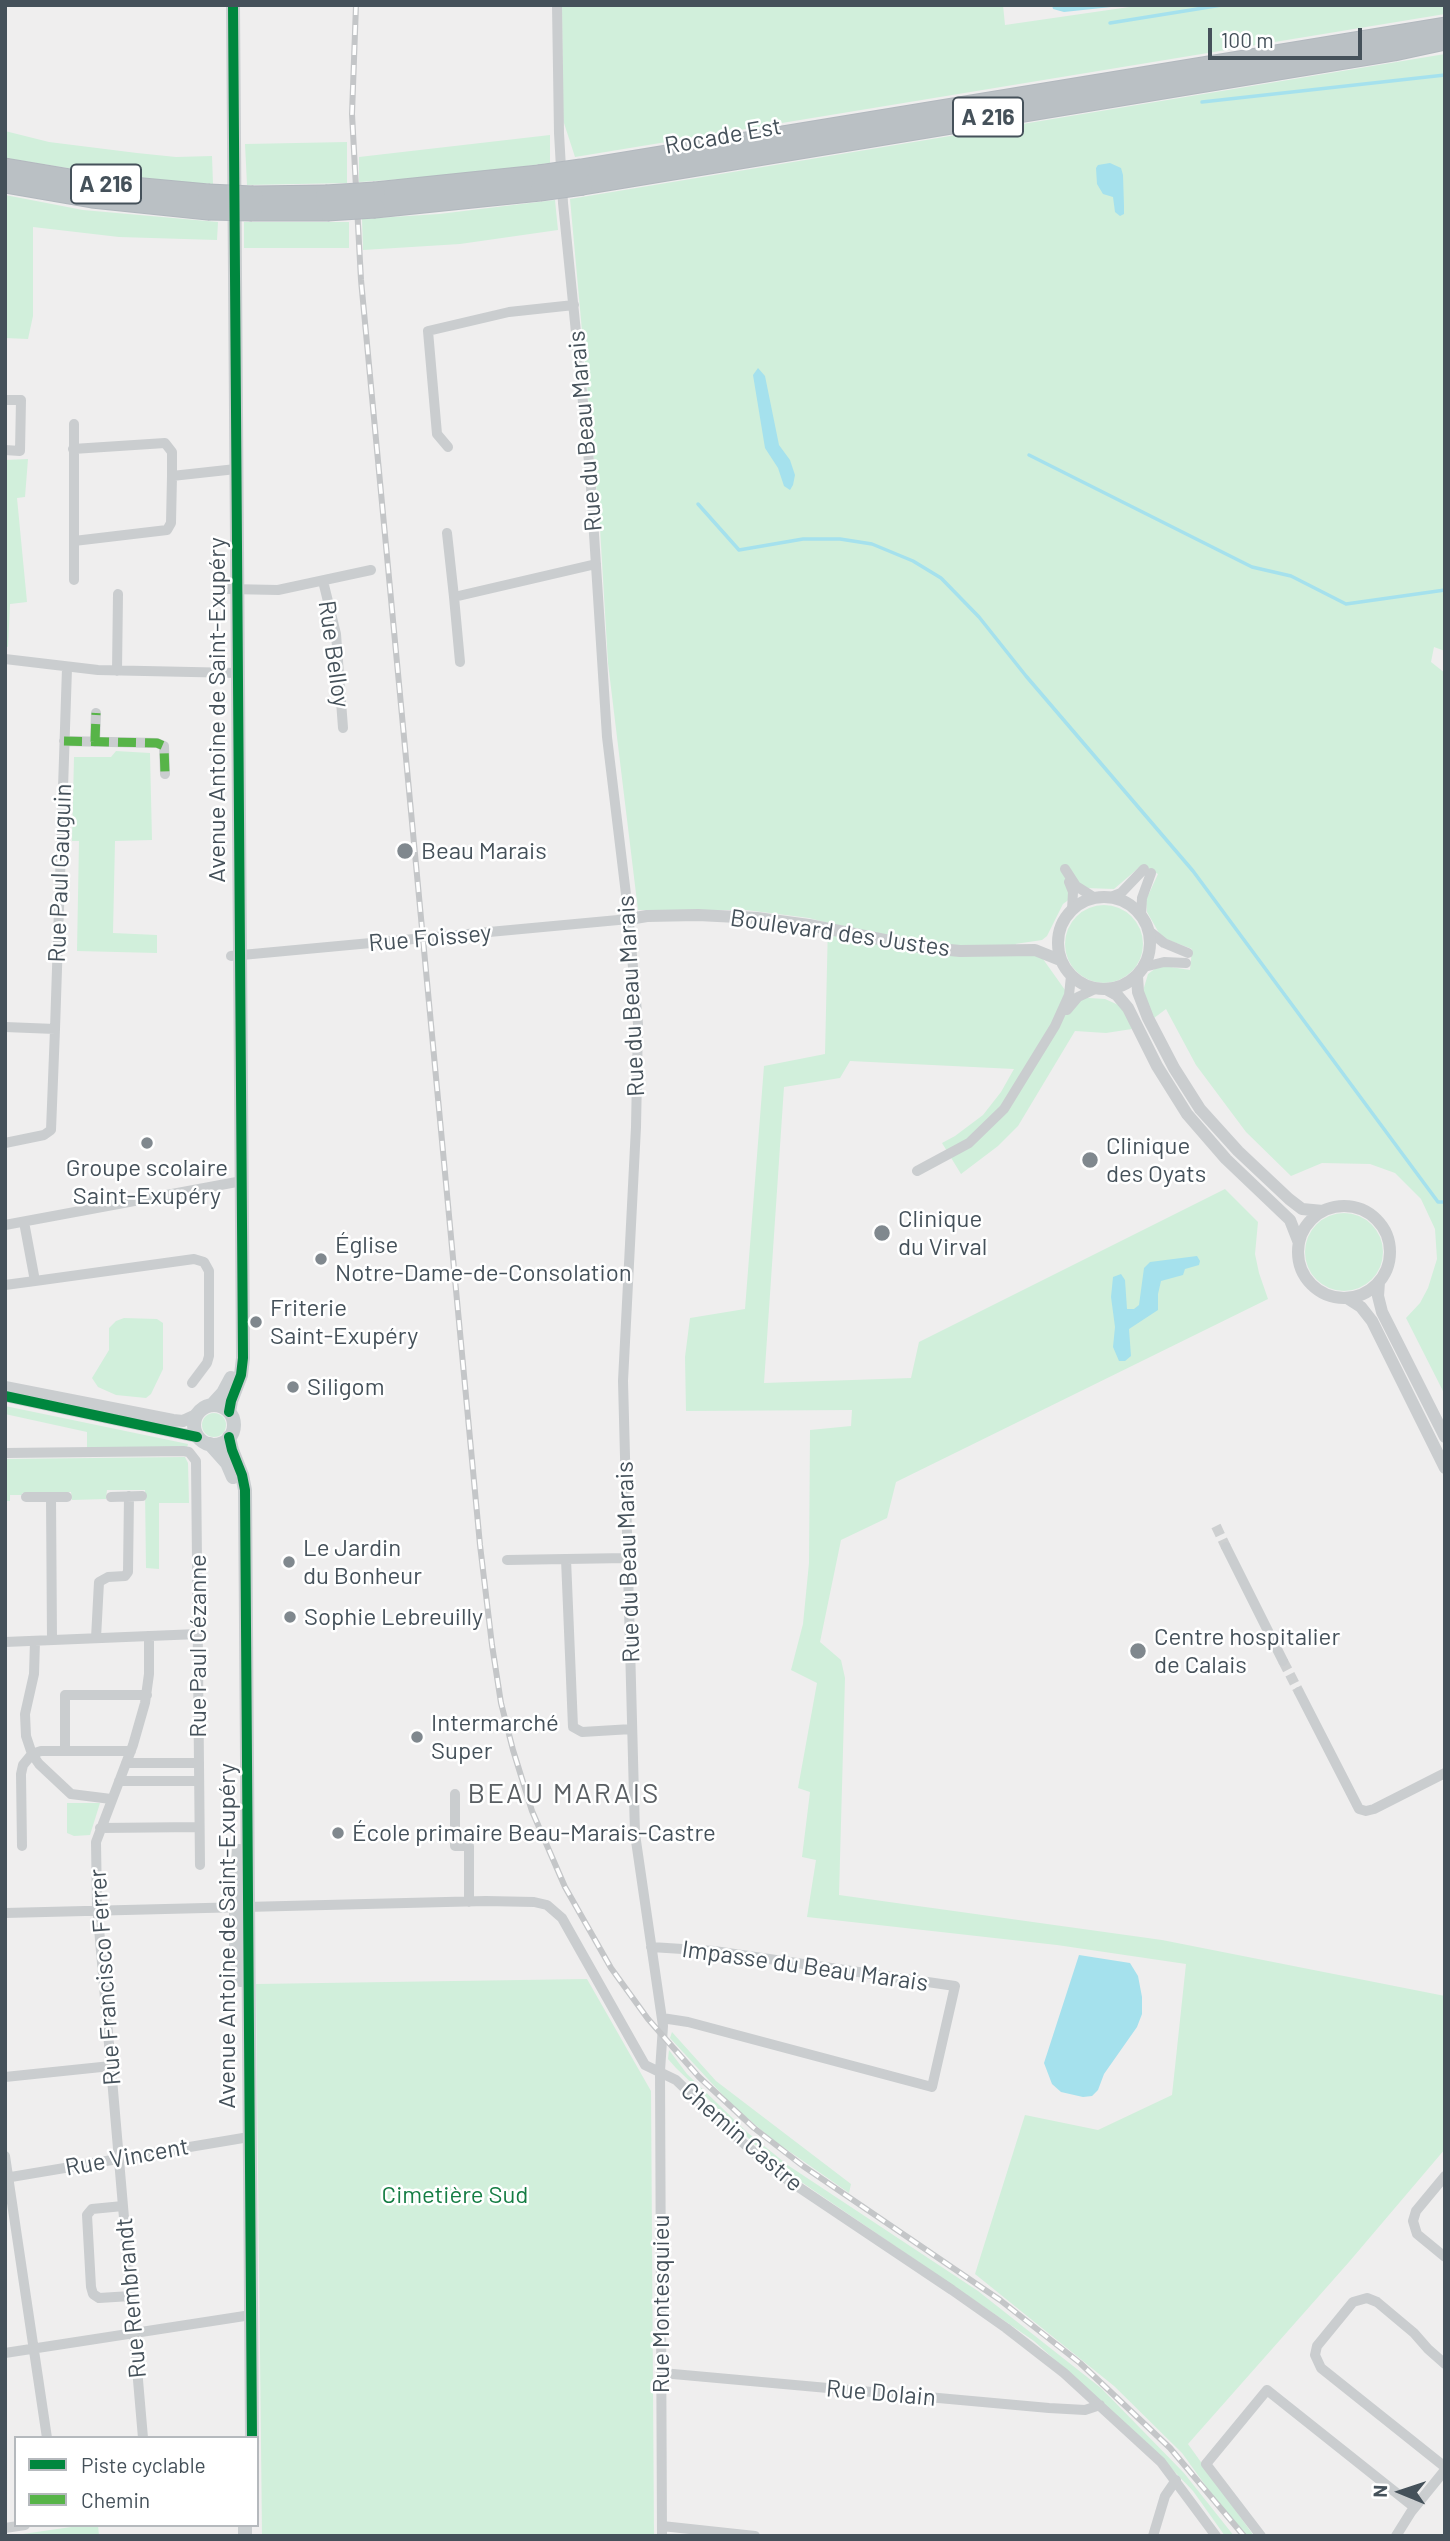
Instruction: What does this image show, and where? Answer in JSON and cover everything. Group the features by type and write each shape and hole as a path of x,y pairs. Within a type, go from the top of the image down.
{"highway":[{"name":"Rocade Est","path":"582,177 1445,27"},
{"name":"Rocade Est","path":"5,183 92,198 252,204 375,200 582,177 1394,51 1445,40"},
{"path":"1394,51 1445,46"},
{"name":"Rocade Est","path":"5,168 208,202"}],"main road":[{"name":"Avenue Antoine de Saint-Exupéry","path":"224,5 232,469 238,1181 243,1359 229,1412"},
{"name":"Avenue Antoine de Saint-Exupéry","path":"232,469 233,5"},
{"name":"Avenue Antoine de Saint-Exupéry","path":"212,1405 226,1390 234,1365 238,1181"},
{"path":"212,1405 222,1406 229,1412 234,1425 229,1437 219,1444 204,1441 194,1427 196,1415 203,1408 212,1405"},
{"name":"Avenue Antoine de Saint-Exupéry","path":"229,1437 245,1490 241,1908 236,1953 240,1972 251,2436"},
{"name":"Avenue Antoine de Saint-Exupéry","path":"204,1441 227,1464 234,1479 236,1493 241,1908"},
{"name":"Avenue Antoine de Saint-Exupéry","path":"244,2436 247,2315"}],"street":[{"name":"Rue du Beau Marais","path":"557,5 559,133 566,238 588,446 607,737 637,1010 639,1065 623,1364 627,1558 636,1846 663,2018 660,2071"},
{"path":"448,447 437,434 428,331 509,312 574,305"},
{"path":"5,400 21,400 20,451 5,450"},
{"path":"74,424 74,580"},
{"path":"73,449 161,442 171,448 172,475 171,523 163,531 74,541"},
{"path":"172,475 232,469"},
{"path":"447,533 460,662"},
{"path":"454,597 596,565"},
{"path":"233,589 278,590 371,570"},
{"name":"Rue Belloy","path":"323,581 336,634 343,728"},
{"path":"117,671 118,593"},
{"path":"5,659 67,668 233,673"},
{"name":"Rue Paul Gauguin","path":"5,1143 44,1135 51,1130 67,668"},
{"path":"95,742 96,713"},
{"path":"64,741 157,743 164,746 165,774"},
{"path":"1072,910 1073,892 1065,869 1076,887 1095,898"},
{"path":"1141,916 1147,871 1121,892 1111,897 1083,902 1072,910 1061,926 1057,944 1060,960 1080,984 1117,995 1128,1008 1157,1066 1187,1114 1226,1158 1290,1220 1299,1243 1300,1265 1310,1284 1328,1295 1346,1298 1361,1307 1371,1321 1445,1468"},
{"path":"1055,1026 1075,1000 1101,989 1124,985 1141,972 1164,962 1187,958 1149,931 1141,916 1129,904 1111,897"},
{"name":"Boulevard des Justes","path":"629,919 675,915 737,916 797,923 927,948 960,951 1040,951 1060,960"},
{"name":"Rue Foissey","path":"235,956 629,919"},
{"name":"Boulevard des Justes","path":"1010,950 1041,944 1061,926"},
{"path":"1149,931 1150,948 1141,972 1138,992 1174,1068 1200,1109 1253,1167 1294,1203 1306,1210 1353,1207 1368,1213 1380,1223 1388,1237 1390,1253 1386,1272 1379,1282 1364,1293 1346,1298"},
{"path":"917,1171 959,1149 991,1124 1015,1094 1055,1026 1069,995 1071,976"},
{"path":"5,1027 55,1028"},
{"path":"5,1226 238,1181"},
{"path":"1299,1243 1306,1226 1323,1211"},
{"path":"24,1222 36,1281"},
{"path":"5,1285 194,1259 201,1261 209,1271 209,1356 205,1367 192,1383"},
{"path":"1379,1282 1379,1301 1385,1318 1445,1437"},
{"path":"5,1387 173,1420 183,1420 196,1415"},
{"path":"5,1396 204,1441"},
{"name":"Rue Paul Cézanne","path":"5,1453 183,1451 193,1455 197,1468 200,1865"},
{"path":"96,1638 99,1582 104,1578 125,1576 128,1572 129,1496"},
{"path":"111,1497 142,1496"},
{"path":"26,1497 67,1497"},
{"path":"51,1497 52,1640"},
{"path":"1226,1547 1283,1661"},
{"path":"508,1560 627,1558"},
{"path":"566,1559 573,1727 582,1731 632,1729"},
{"path":"5,1642 198,1634"},
{"name":"Rue Francisco Ferrer","path":"119,2158 98,1911 96,1842 131,1751 147,1695 149,1636"},
{"path":"35,1641 34,1674 25,1714 26,1736 32,1754 71,1794 111,1799"},
{"path":"1299,1692 1359,1809 1370,1810 1445,1773"},
{"path":"65,1751 65,1695 147,1695"},
{"path":"22,1846 21,1774 23,1765 32,1754 131,1751"},
{"path":"126,1763 199,1763"},
{"path":"118,1782 199,1782"},
{"path":"455,1794 455,1846 469,1846 469,1902"},
{"path":"100,1828 199,1827"},
{"name":"Chemin Castre","path":"5,1913 469,1902 534,1902 552,1908 562,1918 645,2065 677,2080 729,2131 771,2167 1006,2328 1100,2405 1152,2453 1176,2480 1216,2536"},
{"name":"Impasse du Beau Marais","path":"651,1947 714,1951 955,1986 932,2087 688,2022 663,2018"},
{"path":"5,2077 111,2066"},
{"name":"Rue Montesquieu","path":"660,2071 662,2531"},
{"name":"Rue Vincent","path":"7,2178 245,2138"},
{"path":"5,2156 47,2436"},
{"name":"Rue Rembrandt","path":"119,2158 143,2436"},
{"path":"1445,2176 1416,2211 1413,2224 1417,2234 1445,2257"},
{"path":"123,2206 92,2209 86,2216 91,2289 95,2296 101,2299 131,2297"},
{"path":"1396,2536 1414,2507 1445,2469 1321,2368 1315,2355 1317,2346 1353,2302 1367,2298 1377,2302 1414,2333 1427,2349 1445,2364"},
{"path":"5,2353 247,2315"},
{"name":"Rue Dolain","path":"662,2373 1075,2410 1100,2405"},
{"path":"1261,2536 1206,2464 1267,2390 1414,2507"},
{"path":"1153,2536 1165,2496 1176,2480"},
{"path":"662,2531 755,2536"}],"green space":[{"path":"562,5 1003,5 1005,25 1143,5 1445,5 1445,14 575,157 563,120"},
{"path":"1445,54 1445,651 1434,647 1431,662 1445,673 1445,1395 1406,1318 1420,1303 1428,1288 1437,1259 1435,1229 1421,1199 1395,1173 1370,1164 1322,1163 1291,1176 1246,1132 1196,1065 1166,1009 1154,1018 1143,991 1148,974 1156,968 1164,966 1190,970 1192,949 1163,938 1159,933 1147,912 1146,900 1158,874 1142,865 1114,889 1085,888 1063,904 1047,936 1042,940 1015,944 1043,959 1065,990 1089,998 1105,999 1123,1007 1132,1029 1106,1033 1075,1031 1018,1126 998,1146 961,1174 942,1143 983,1115 1014,1069 850,1061 840,1078 784,1087 764,1383 911,1378 919,1342 1225,1189 1258,1222 1255,1254 1268,1299 896,1482 887,1518 841,1540 820,1642 841,1660 845,1678 839,1895 1162,1940 1445,1996 1445,2149 1188,2444 1254,2536 1242,2536 1182,2453 1114,2386 975,2274 1025,2115 1098,2130 1172,2095 1186,1964 1057,1945 807,1917 816,1860 802,1857 810,1792 798,1788 817,1683 791,1670 803,1624 809,1563 810,1430 851,1426 852,1410 686,1411 685,1357 690,1318 745,1309 764,1066 825,1054 828,923 746,910 638,910 608,663 600,528 570,199"},
{"path":"5,131 49,142 137,153 176,157 212,156 213,184 142,180 5,158"},
{"path":"550,135 550,163 449,176 359,182 359,157"},
{"path":"347,142 347,183 247,185 245,144"},
{"path":"5,195 83,210 218,222 217,240 119,237 33,227 33,316 28,339 5,338"},
{"path":"555,200 558,230 460,244 363,250 362,219 439,214"},
{"path":"244,222 349,222 349,248 244,248"},
{"path":"28,459 25,497 17,498 27,602 10,604 8,647 5,646 5,460"},
{"path":"116,751 150,753 152,840 115,841 113,933 157,935 157,953 77,951 79,841 72,841 74,757 111,757"},
{"path":"1104,905 1119,908 1136,922 1143,944 1140,959 1126,976 1104,983 1089,980 1072,966 1065,944 1068,929 1082,912"},
{"path":"1344,1213 1359,1216 1372,1224 1380,1237 1383,1252 1380,1267 1372,1280 1359,1288 1344,1291 1329,1288 1316,1280 1308,1267 1305,1252 1308,1237 1316,1224 1329,1216"},
{"path":"124,1318 157,1319 163,1323 163,1369 151,1394 146,1398 116,1395 98,1387 92,1378 109,1350 109,1328"},
{"path":"5,1406 188,1444 187,1448 87,1448 87,1432 5,1414"},
{"path":"214,1413 223,1416 226,1425 223,1434 214,1437 205,1434 202,1425 205,1416"},
{"path":"185,1457 188,1463 189,1503 159,1503 159,1569 146,1568 145,1490 107,1490 106,1499 72,1500 71,1492 22,1493 10,1495 10,1501 5,1501 5,1459"},
{"path":"67,1803 100,1803 90,1835 74,1836 67,1833"},
{"name":"Cimetière Sud","path":"587,1979 651,2091 654,2536 262,2536 256,1984"},
{"path":"672,2032 716,2081 851,2184 849,2193 773,2140 731,2104 670,2038"},
{"path":"669,2050 687,2074 748,2133 789,2166 978,2291 1101,2388 1184,2473 1234,2536 1225,2536 1193,2491 1147,2443 1034,2341 775,2164 676,2068 668,2059"},
{"path":"71,2527 98,2527 99,2536 9,2536"}],"water":[{"path":"1052,5 1130,5 1064,12 1053,9"},
{"path":"1110,163 1121,168 1123,175 1124,214 1120,216 1115,212 1113,197 1103,194 1097,184 1096,168 1098,165"},
{"path":"758,368 765,376 779,445 790,460 795,475 790,490 784,486 778,468 765,448 753,375"},
{"path":"1197,1256 1199,1265 1185,1269 1183,1275 1161,1281 1158,1310 1129,1329 1131,1356 1125,1361 1119,1361 1113,1347 1113,1277 1121,1274 1125,1280 1127,1309 1134,1309 1139,1305 1144,1268 1150,1262"},
{"path":"1079,1955 1130,1963 1138,1976 1142,1997 1142,2014 1137,2027 1104,2074 1098,2090 1092,2096 1083,2097 1061,2092 1052,2084 1044,2063"}],"waterway":[{"path":"1110,23 1222,5"},
{"path":"1202,102 1445,75"},
{"path":"1029,455 1252,567 1291,576 1346,604 1445,590"},
{"path":"698,504 739,550 803,539 840,539 872,544 913,561 941,578 979,617 1193,871 1438,1202 1445,1202"}],"tunnel":[{"path":"1216,1526 1226,1547"},
{"path":"1283,1661 1299,1692"}],"railway":[{"path":"356,5 352,114 361,280 480,1545 501,1703 532,1811 565,1887 611,1968 648,2019 699,2077 754,2128 803,2166 1000,2300 1080,2363 1170,2448 1244,2536"}],"marked path":[{"path":"95,742 96,713"},
{"path":"64,741 157,743 164,746 165,774"}],"cycle path":[{"path":"229,1412 241,1375 243,1358 233,5"},
{"path":"5,1396 197,1437"},
{"path":"229,1437 245,1490 252,2436"}],"place":[{"name":"Beau Marais","path":"405,851"},
{"name":"Groupe scolaire Saint-Exupéry","path":"147,1143"},
{"name":"Clinique des Oyats","path":"1090,1160"},
{"name":"Clinique du Virval","path":"882,1233"},
{"name":"Église Notre-Dame-de-Consolation","path":"321,1259"},
{"name":"Friterie Saint-Exupéry","path":"256,1322"},
{"name":"Siligom","path":"293,1387"},
{"name":"Le Jardin du Bonheur","path":"289,1562"},
{"name":"Sophie Lebreuilly","path":"290,1617"},
{"name":"Centre hospitalier de Calais","path":"1138,1651"},
{"name":"Intermarché Super","path":"417,1737"},
{"name":"École primaire Beau-Marais-Castre","path":"338,1833"}],"district":[{"name":"BEAU MARAIS","path":"564,1794"}]}
